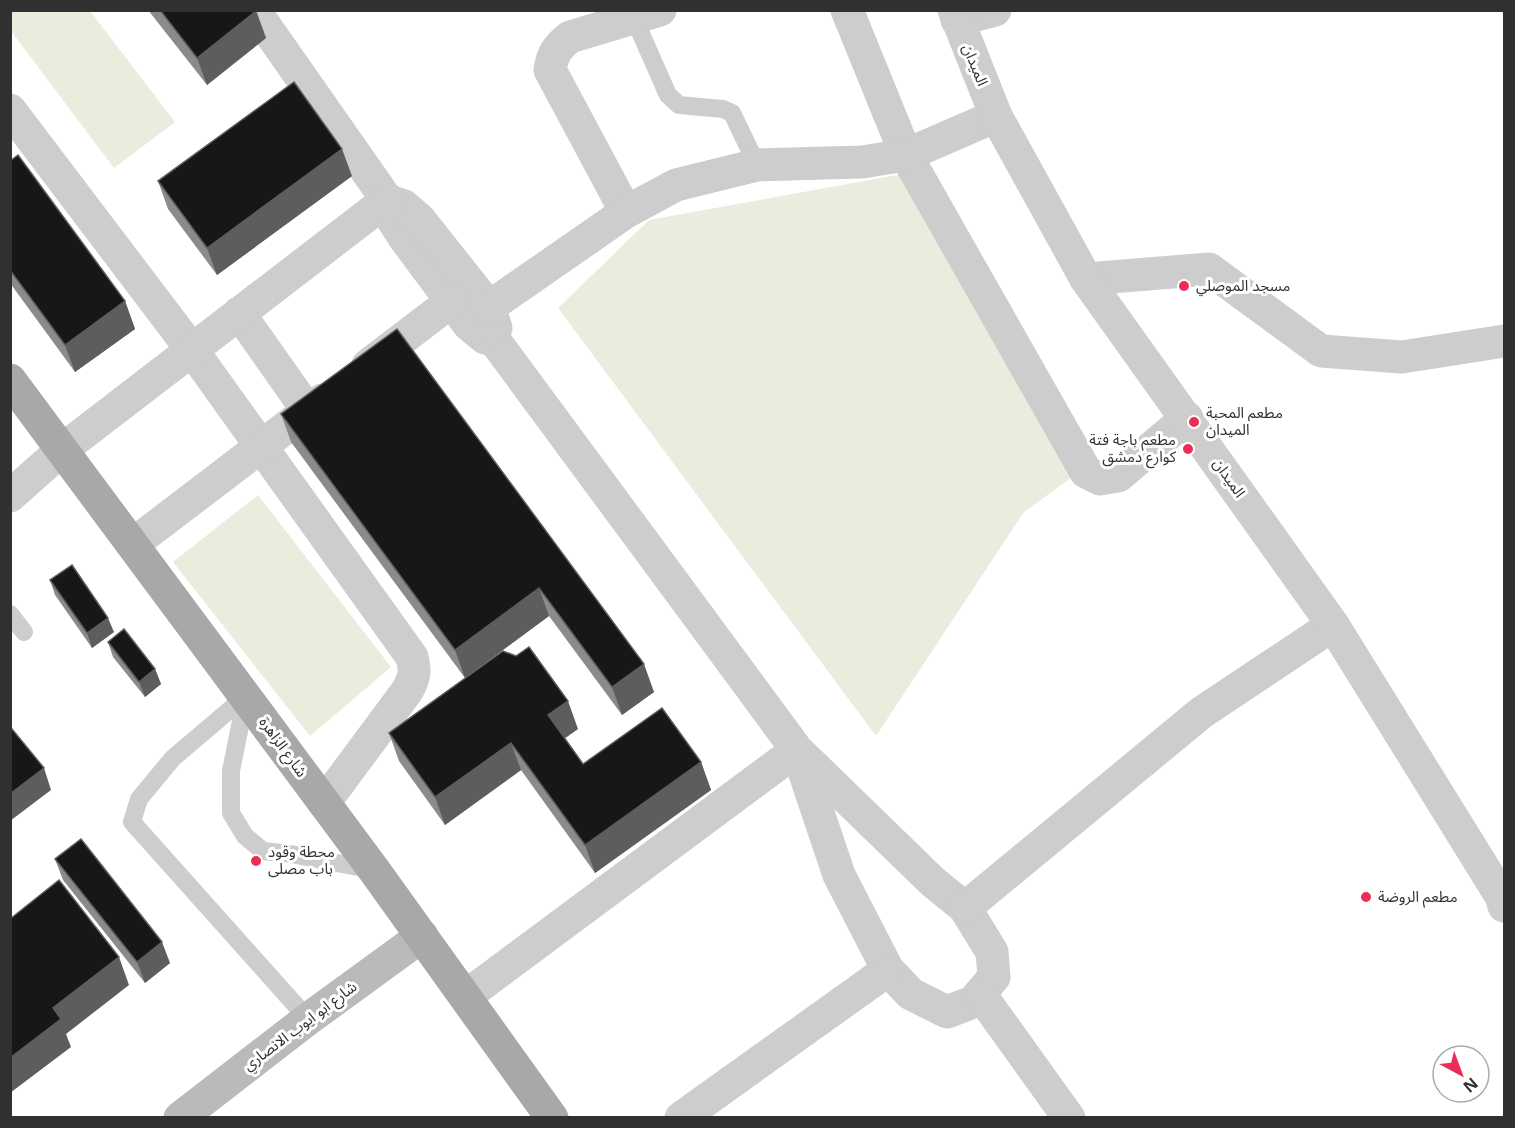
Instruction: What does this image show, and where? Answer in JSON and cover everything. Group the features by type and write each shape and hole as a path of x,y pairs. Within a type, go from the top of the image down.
{"main road":[{"name":"شارع الزاهرة","path":"10,380 374,870 552,1118"},
{"name":"شارع ابو ايوب الانصاري","path":"180,1118 308,1019 422,936"}],"street":[{"path":"254,10 387,200 396,227 477,333 495,341 797,750 933,882 964,908 992,952 994,977 973,1002 947,1012 911,994 888,970 839,875 797,750"},
{"path":"847,10 906,155 1086,472 1100,480 1118,476 1187,418"},
{"path":"955,15 996,10"},
{"path":"626,212 550,70 552,57 559,45 570,37 647,14"},
{"name":"الميدان","path":"955,15 996,116 1086,279 1333,625 1503,898"},
{"path":"10,110 192,350 412,657 415,669 414,680 324,803"},
{"path":"489,307 626,212 676,185 757,165 862,162 906,155 996,116"},
{"path":"387,200 404,206 420,220 489,307 495,323 495,341"},
{"path":"10,496 63,449 387,200"},
{"path":"1086,279 1209,269 1321,351 1402,357 1504,341"},
{"path":"133,544 452,301"},
{"path":"239,314 308,411"},
{"path":"964,908 1201,713 1333,625"},
{"path":"466,996 797,750"},
{"path":"681,1118 888,970"},
{"path":"980,994 1069,1118"}],"lane":[{"path":"647,14 668,95 679,105 723,109 732,113 757,165"},
{"path":"10,614 24,632"},
{"path":"246,696 231,771 231,813 245,836 263,852 291,854 374,870"},
{"path":"246,696 173,758 139,799 132,822 308,1019"}],"green space":[{"path":"11,10 90,11 175,122 114,168 11,31"},
{"path":"903,174 1079,472 1024,512 876,736 558,308 649,220"},
{"path":"258,495 391,667 310,736 173,562"}],"building":[{"path":"160,10 256,10 256,11 197,58"},
{"path":"294,82 342,149 207,248 158,181"},
{"path":"18,155 125,301 65,345 10,270 10,161"},
{"path":"397,329 644,664 612,687 539,588 455,650 281,414"},
{"path":"72,565 108,618 87,633 50,580"},
{"path":"124,629 155,669 139,682 108,642"},
{"path":"529,647 568,701 548,715 583,764 662,708 701,762 585,845 511,743 435,797 389,733 503,651 516,656"},
{"path":"12,729 44,768 10,794 10,730"},
{"path":"81,839 162,942 137,962 55,859"},
{"path":"59,880 119,957 53,1008 61,1019 10,1058 10,919"}],"place":[{"name":"مسجد الموصلي","path":"1184,286"},
{"name":"مطعم المحبة الميدان","path":"1194,422"},
{"name":"مطعم باجة فتة كوارع دمشق","path":"1188,449"},
{"name":"محطة وقود باب مصلى","path":"256,861"},
{"name":"مطعم الروضة","path":"1366,897"}]}
